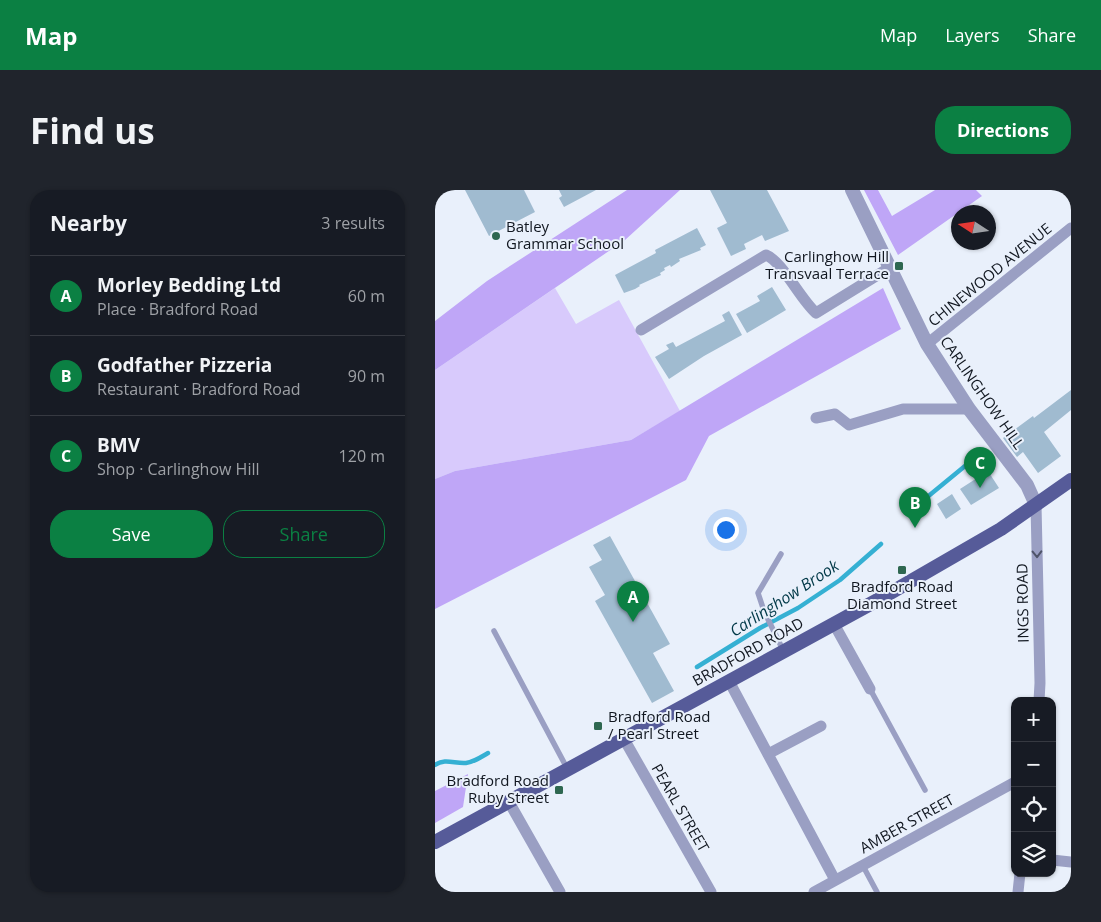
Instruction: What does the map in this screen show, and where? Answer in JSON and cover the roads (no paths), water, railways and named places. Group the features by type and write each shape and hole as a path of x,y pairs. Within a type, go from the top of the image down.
{"main road":[{"name":"BRADFORD ROAD","path":"435,842 834,624 1001,529 1071,480"}],"street":[{"name":"CARLINGHOW HILL","path":"852,190 927,344 969,409 1027,484 1036,505"},
{"name":"CHINEWOOD AVENUE","path":"927,344 1071,228"},
{"path":"641,330 766,255 776,260 806,304 816,313 889,268"},
{"path":"817,418 835,414 849,425 903,409 969,409"},
{"name":"INGS ROAD","path":"1036,505 1039,697"},
{"path":"834,624 870,689"},
{"path":"729,681 835,880"},
{"path":"768,754 821,726"},
{"name":"PEARL STREET","path":"624,739 711,892"},
{"name":"AMBER STREET","path":"814,892 1011,784"},
{"path":"509,802 560,892"},
{"path":"1056,860 1071,862"},
{"path":"1017,892 1019,877"}],"lane":[{"path":"781,554 758,592 766,614 784,651"},
{"path":"494,631 568,770"},
{"path":"870,689 925,790"},
{"path":"863,866 877,892"}],"waterway":[{"name":"Carlinghow Brook","path":"920,503 982,452"},
{"name":"Carlinghow Brook","path":"697,667 760,628 798,608 840,580 881,544"},
{"name":"Carlinghow Brook","path":"435,765 446,762 469,762 488,753"}],"place":[{"name":"Batley Grammar School","path":"496,236"},
{"name":"Carlinghow Hill Transvaal Terrace","path":"899,266"},
{"name":"BMV","path":"980,488"},
{"name":"Godfather Pizzeria","path":"915,528"},
{"name":"Bradford Road Diamond Street","path":"902,570"},
{"name":"Morley Bedding Ltd","path":"633,622"},
{"name":"Bradford Road / Pearl Street","path":"598,726"},
{"name":"Bradford Road Ruby Street","path":"559,790"}]}
